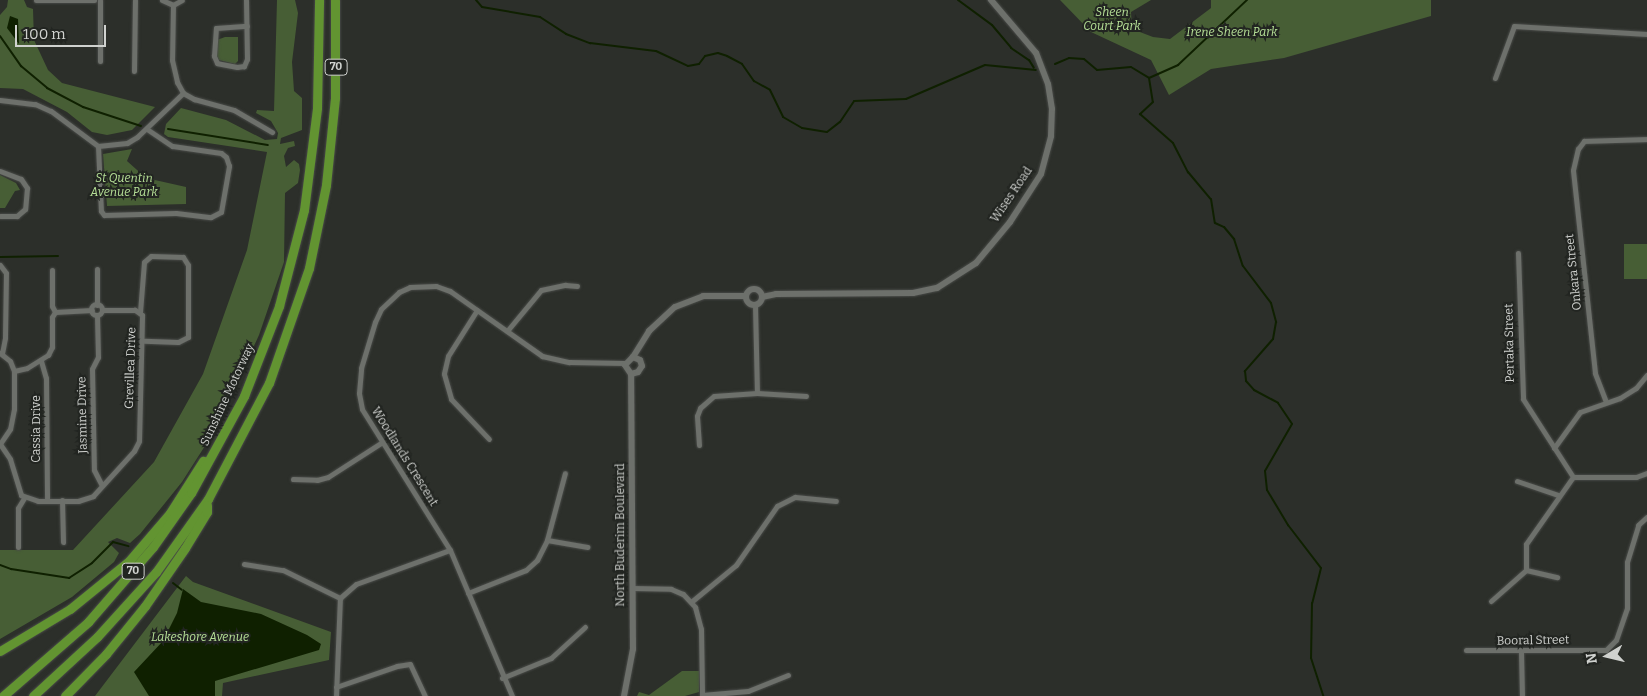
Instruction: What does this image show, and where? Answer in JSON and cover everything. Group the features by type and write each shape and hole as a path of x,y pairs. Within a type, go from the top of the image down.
{"highway":[{"name":"Sunshine Motorway","path":"3,696 59,650 118,590 191,493 232,421 264,349 288,277 304,210 315,132 319,0"},
{"name":"70","path":"33,696 73,661 138,594 208,499 251,422 286,340 308,268 332,134 335,0"},
{"path":"0,651 70,609 129,561 170,513 221,431 232,421"},
{"path":"65,696 106,654 158,588 207,512 208,499"}],"street":[{"path":"36,0 94,0"},
{"path":"100,0 100,61"},
{"path":"134,71 135,0"},
{"path":"162,0 173,5"},
{"path":"173,5 182,0"},
{"path":"246,0 247,26 247,60 244,66 237,68 217,62 214,31 221,26 247,26"},
{"name":"Wises Road","path":"762,297 776,294 913,293 930,290 962,275 976,263 1010,222 1041,174 1052,123 1050,90 1036,53 991,0"},
{"path":"173,5 172,60 177,82 183,93 194,99 234,110 272,132"},
{"path":"1495,78 1514,26 1647,34"},
{"path":"0,100 35,104 51,111 98,146 127,143 148,130 183,93"},
{"path":"98,146 101,211 104,215 176,213 211,217 221,212 228,166 226,157 221,153 172,146 148,130"},
{"name":"Onkara Street","path":"1606,402 1594,373 1573,170 1578,149 1584,141 1647,139"},
{"path":"0,171 21,179 26,188 25,209 17,216 0,216"},
{"name":"Pertaka Street","path":"1518,253 1520,386 1523,399 1573,477"},
{"path":"140,312 143,301 142,265 146,259 151,256 180,256 186,260 188,337 178,342 144,341"},
{"path":"0,265 6,273 6,338 1,353 14,370 14,416 0,444 10,459 24,498 18,508 18,547"},
{"path":"55,312 92,310 97,305 96,269"},
{"path":"52,270 52,306 55,312"},
{"path":"507,331 541,290 565,284 577,286"},
{"name":"Woodlands Crescent","path":"512,696 502,678 450,550 362,410 358,393 361,368 381,309 399,292 425,285 450,291 542,356 569,362 625,363"},
{"path":"633,357 640,360 642,366 638,372 631,374 625,369 625,363 633,357 649,331 676,307 703,296 746,296 755,289 762,297 755,305 757,393"},
{"path":"746,296 750,303 755,305"},
{"path":"92,310 97,316 103,310 97,305"},
{"name":"Grevillea Drive","path":"24,498 38,501 92,496 101,484 134,451 139,441 138,362 144,341 140,312 103,310"},
{"path":"478,310 448,356 444,374 451,399 489,439"},
{"path":"14,370 41,361 51,351 52,317 55,312"},
{"name":"Jasmine Drive","path":"97,316 98,358 92,369 94,470 101,484"},
{"name":"Cassia Drive","path":"41,361 46,378 47,499"},
{"name":"North Buderim Boulevard","path":"624,696 632,664 631,374"},
{"path":"1554,448 1580,412 1636,388 1647,375"},
{"path":"699,445 695,424 700,408 706,401 722,394 757,393 806,396"},
{"path":"292,479 317,480 328,477 381,443"},
{"path":"1491,601 1526,570 1526,544 1558,495 1573,477 1636,477 1647,472"},
{"path":"468,593 526,570 537,560 547,540 564,473"},
{"path":"1517,481 1558,495"},
{"path":"691,602 736,565 777,506 795,497 836,500"},
{"path":"62,500 63,542"},
{"name":"Booral Street","path":"1466,650 1521,652 1606,650 1616,640 1627,608 1627,562 1638,525 1647,517"},
{"path":"547,540 587,548"},
{"path":"336,696 340,598 356,584 450,550"},
{"path":"244,564 283,570 340,598"},
{"path":"1526,570 1557,577"},
{"path":"632,588 671,589 691,602 700,622 702,695 748,691 788,675"},
{"path":"502,678 551,658 585,627"},
{"path":"1521,652 1522,696"},
{"path":"336,687 398,666 410,664 425,696"}],"green space":[{"path":"8,0 24,0 27,7 33,9 34,40 48,70 62,83 155,107 132,130 107,135 92,132 67,112 23,89 0,88 0,15 7,7"},
{"path":"277,0 295,0 298,13 292,62 294,91 302,98 302,130 281,138 280,144 294,141 295,146 288,148 284,156 286,167 294,160 299,164 300,170 298,183 285,193 284,262 259,335 217,427 182,482 140,534 130,543 117,538 108,542 119,553 114,562 72,597 0,639 0,550 73,550 154,462 203,374 247,250 267,152 168,137 164,134 166,124 181,108 226,120 265,140 277,139 278,133 271,121 256,113 257,110 274,111"},
{"path":"1060,0 1151,0 1131,12 1132,29 1153,37 1170,39 1211,8 1211,0 1431,0 1431,16 1284,58 1211,69 1169,95 1151,60 1091,32"},
{"path":"225,37 238,37 238,61 235,64 219,60 217,56 217,40"},
{"name":"St Quentin Avenue Park","path":"132,149 127,161 146,178 186,187 186,204 107,206 103,154"},
{"path":"0,175 16,183 20,190 15,191 5,208 0,208"},
{"path":"1624,244 1647,244 1647,279 1624,279"},
{"name":"Lakeshore Avenue","path":"186,576 193,582 331,632 329,660 223,683 222,696 95,696"},
{"path":"682,671 699,671 699,692 685,696 637,696 639,692 649,695"}],"shaded area":[{"path":"10,16 18,19 19,44 7,28"},
{"name":"Lakeshore Avenue","path":"183,589 201,602 261,614 307,635 321,644 319,650 215,681 215,696 149,696 134,672 163,641 177,613"}],"waterway":[{"path":"476,0 482,7 540,17 566,34 590,43 656,51 688,66 699,64 705,56 718,53 727,56 742,64 754,81 770,90 783,117 802,128 827,132 840,122 854,101 906,99 985,65 1036,70"},
{"path":"958,0 992,25 1011,48 1029,60 1034,68"},
{"path":"1149,78 1178,65 1247,0"},
{"path":"0,36 21,66 47,88 83,107 141,126"},
{"path":"1055,64 1069,58 1084,59 1097,70 1131,67 1149,78 1153,102 1140,114 1173,143 1188,172 1211,199 1215,223 1224,227 1234,239 1243,266 1271,303 1276,322 1273,339 1245,371 1246,381 1254,390 1278,403 1292,424 1265,471 1267,490 1288,525 1321,568 1312,603 1311,658 1323,696"},
{"path":"168,129 268,145"},
{"path":"0,257 58,256"},
{"path":"0,565 11,569 69,578 92,563 113,542 128,546"},
{"path":"173,583 182,590"}],"park label":[{"name":"Sheen Court Park","path":"1112,20"},
{"name":"Irene Sheen Park","path":"1232,33"}]}
